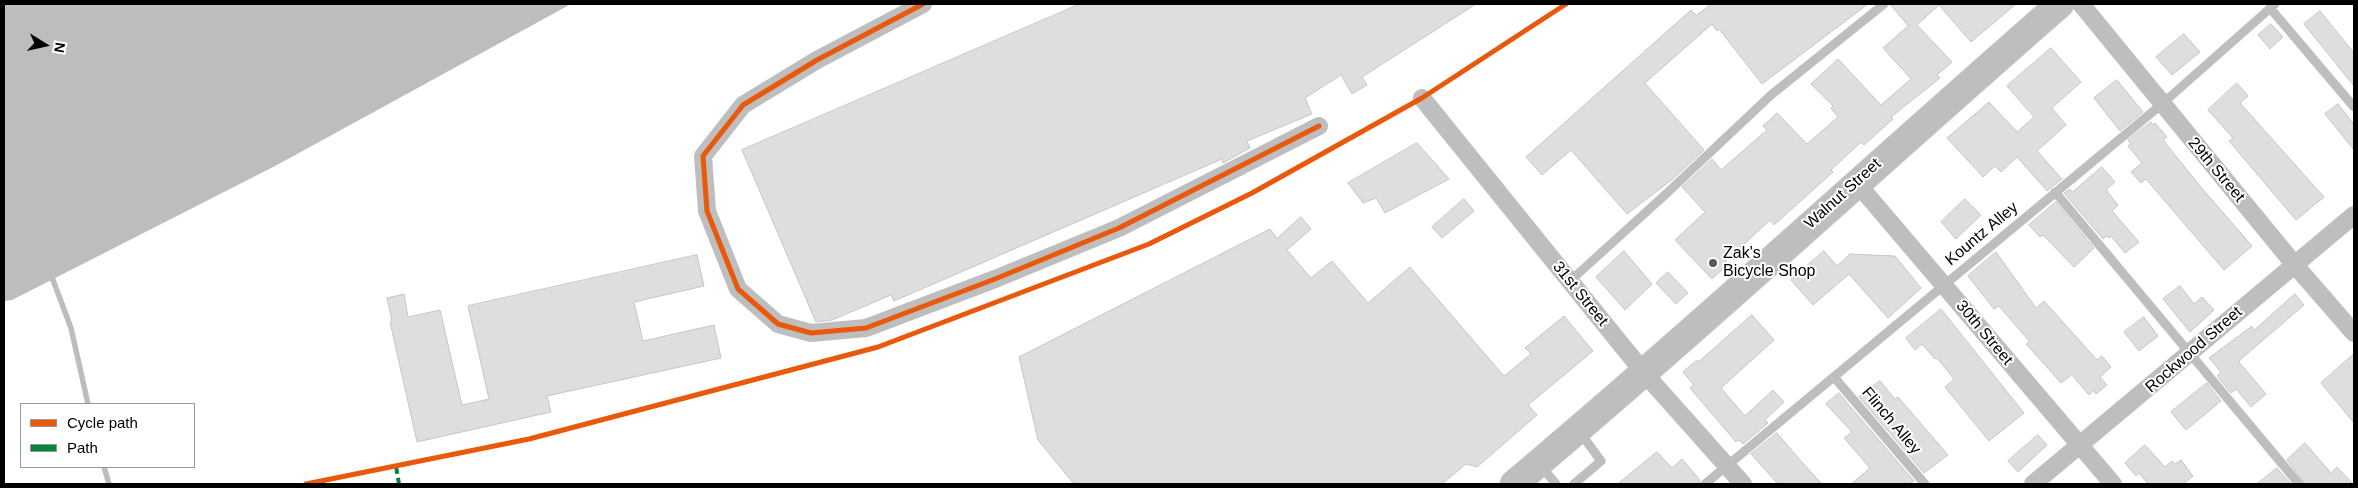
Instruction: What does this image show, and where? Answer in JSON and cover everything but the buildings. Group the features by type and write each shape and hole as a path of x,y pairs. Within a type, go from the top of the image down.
{"main road":[{"name":"Walnut Street","path":"1514,484 1645,374 1856,182 2060,4"}],"street":[{"path":"923,4 817,60 743,105 703,156 707,211 738,289 778,324 811,333 866,328 1119,228 1319,126"},
{"name":"29th Street","path":"2081,4 2294,264 2354,333"},
{"name":"31st Street","path":"1422,98 1645,374 1743,484"},
{"name":"30th Street","path":"1856,182 2113,484"},
{"name":"Rockwood Street","path":"2033,484 2081,446 2354,215"}],"lane":[{"path":"1570,281 1771,95 1884,4"},
{"path":"2272,6 2354,107"},
{"name":"Kountz Alley","path":"1705,484 2162,104 2272,6"},
{"path":"2055,192 2299,484"},
{"name":"Flinch Alley","path":"1834,376 1925,484"},
{"path":"1574,484 1601,461 1578,430"},
{"path":"1539,463 1556,484"}],"shaded area":[{"path":"4,4 571,4 277,165 12,300 4,301"}],"waterway":[{"path":"50,272 71,328 88,403"},
{"path":"104,468 109,484"}],"marked path":[{"path":"396,466 399,484"}],"cycle path":[{"path":"923,4 817,60 743,105 703,156 707,211 738,289 778,324 811,333 866,328 995,279 1119,228 1319,126"},
{"path":"306,484 529,439 878,347 1149,244 1252,193 1422,98 1566,4"}],"place":[{"name":"Zak's Bicycle Shop","path":"1713,263"}]}
